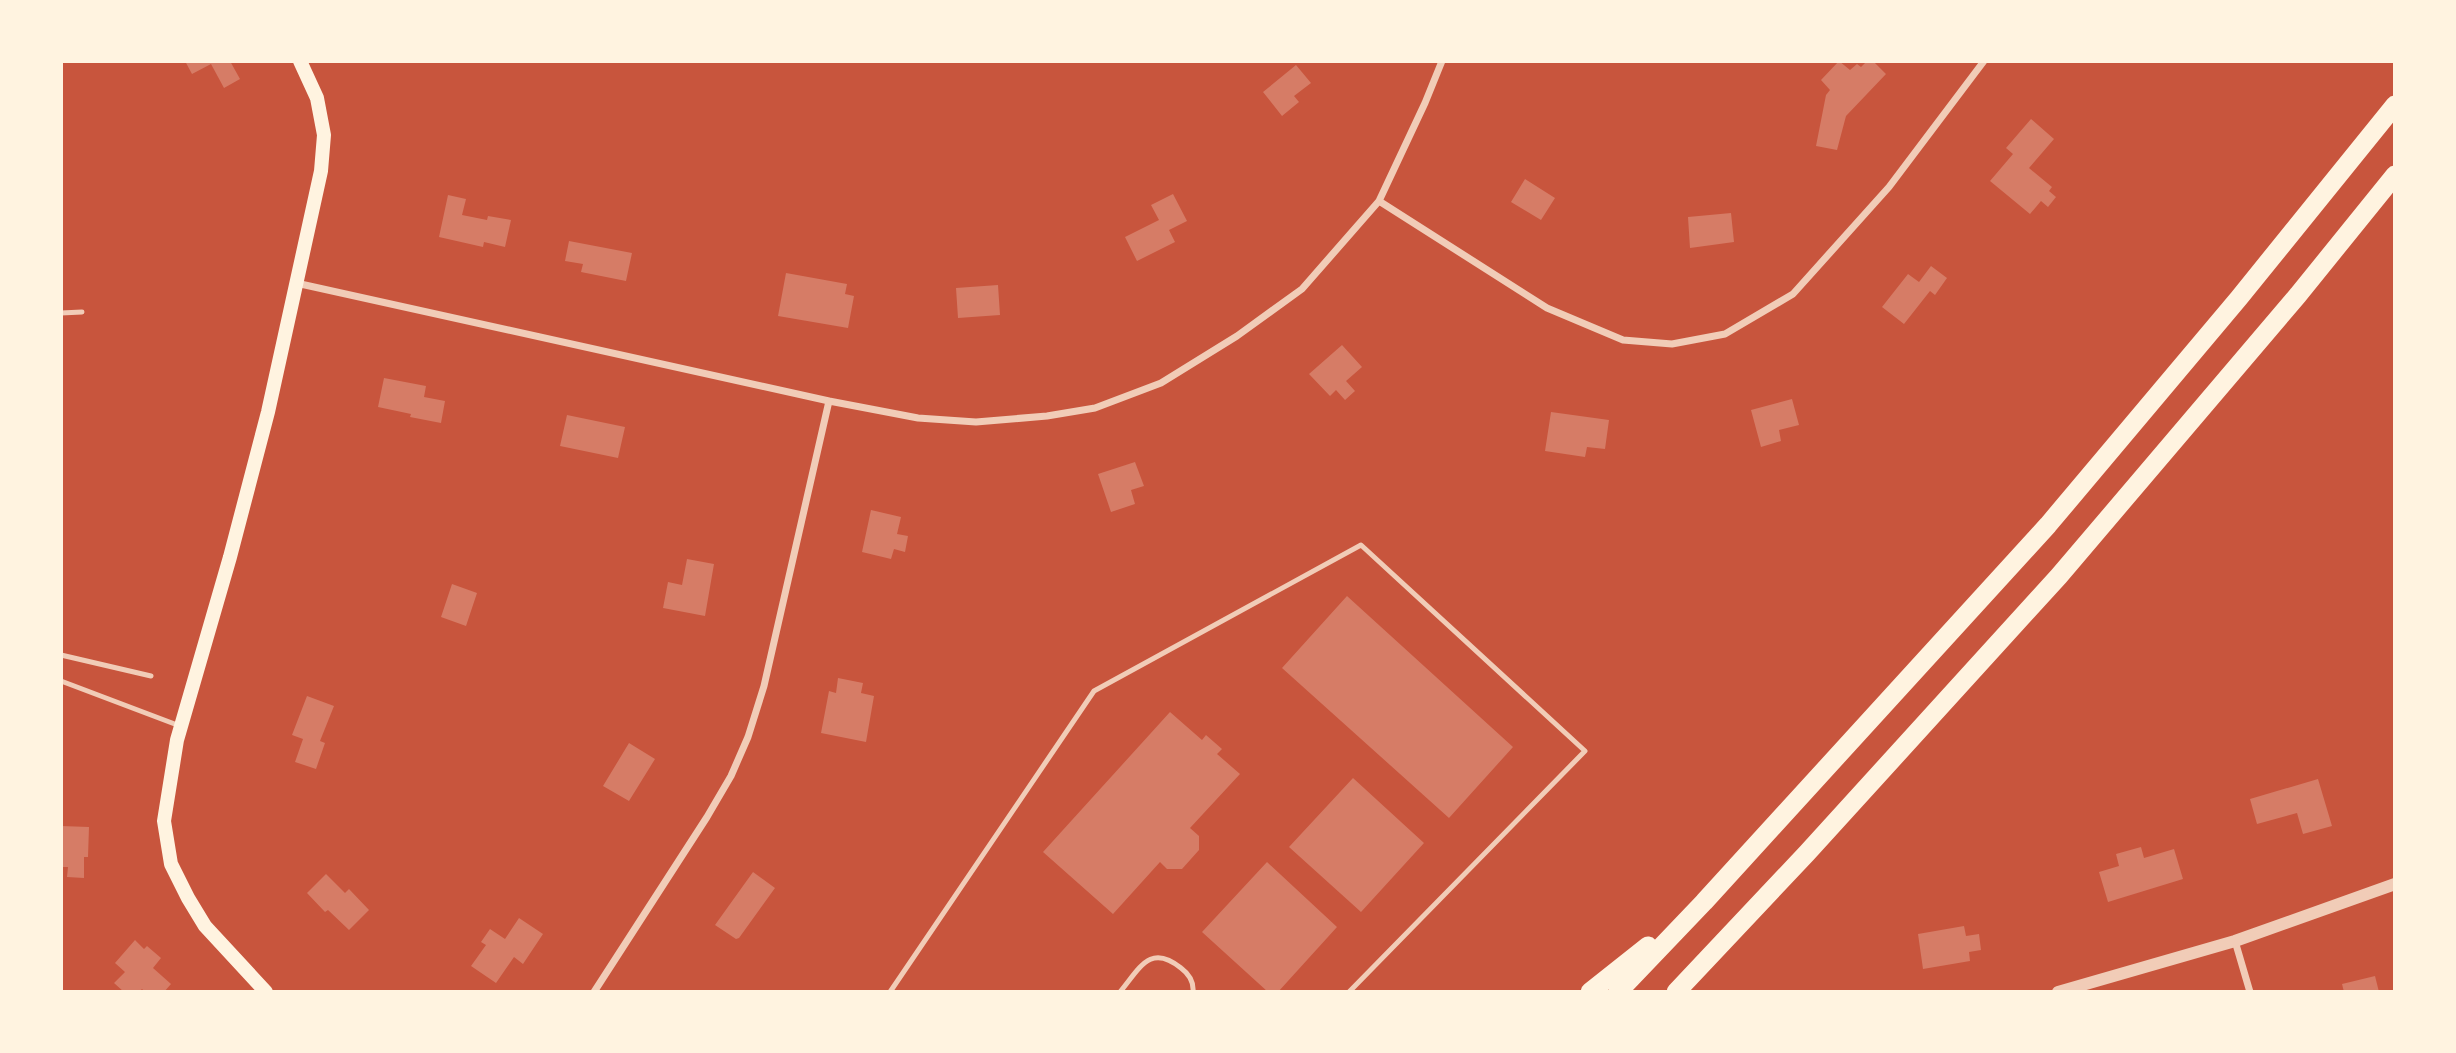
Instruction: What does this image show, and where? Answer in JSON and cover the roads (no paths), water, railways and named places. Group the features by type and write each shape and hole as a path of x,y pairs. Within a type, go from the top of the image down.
{"highway":[{"path":"1618,992 1704,902 2048,525 2239,298 2395,105"},
{"path":"1676,992 2059,576 2298,295 2395,175"},
{"path":"1590,992 1704,902"}],"main road":[{"path":"266,992 205,926 188,898 171,864 164,821 180,726 230,556 268,412 318,183 324,135 317,98 300,61"}],"street":[{"path":"296,284 829,401 918,418 976,422 1047,416 1095,408 1161,383 1237,337 1301,289 1379,201 1442,61"},
{"path":"1379,201 1547,308 1623,340 1672,344 1725,334 1793,294 1889,187 1984,61"},
{"path":"594,992 707,817 731,776 748,737 764,686 829,401"},
{"path":"2058,992 2235,941 2395,884"},
{"path":"2235,941 2250,992"}],"lane":[{"path":"61,313 82,312"},
{"path":"890,992 1094,691 1361,545 1585,751 1349,992"},
{"path":"61,655 151,676"},
{"path":"61,681 180,726"},
{"path":"1119,992 1146,961 1155,957 1169,958 1188,973 1194,986 1193,992"}]}
